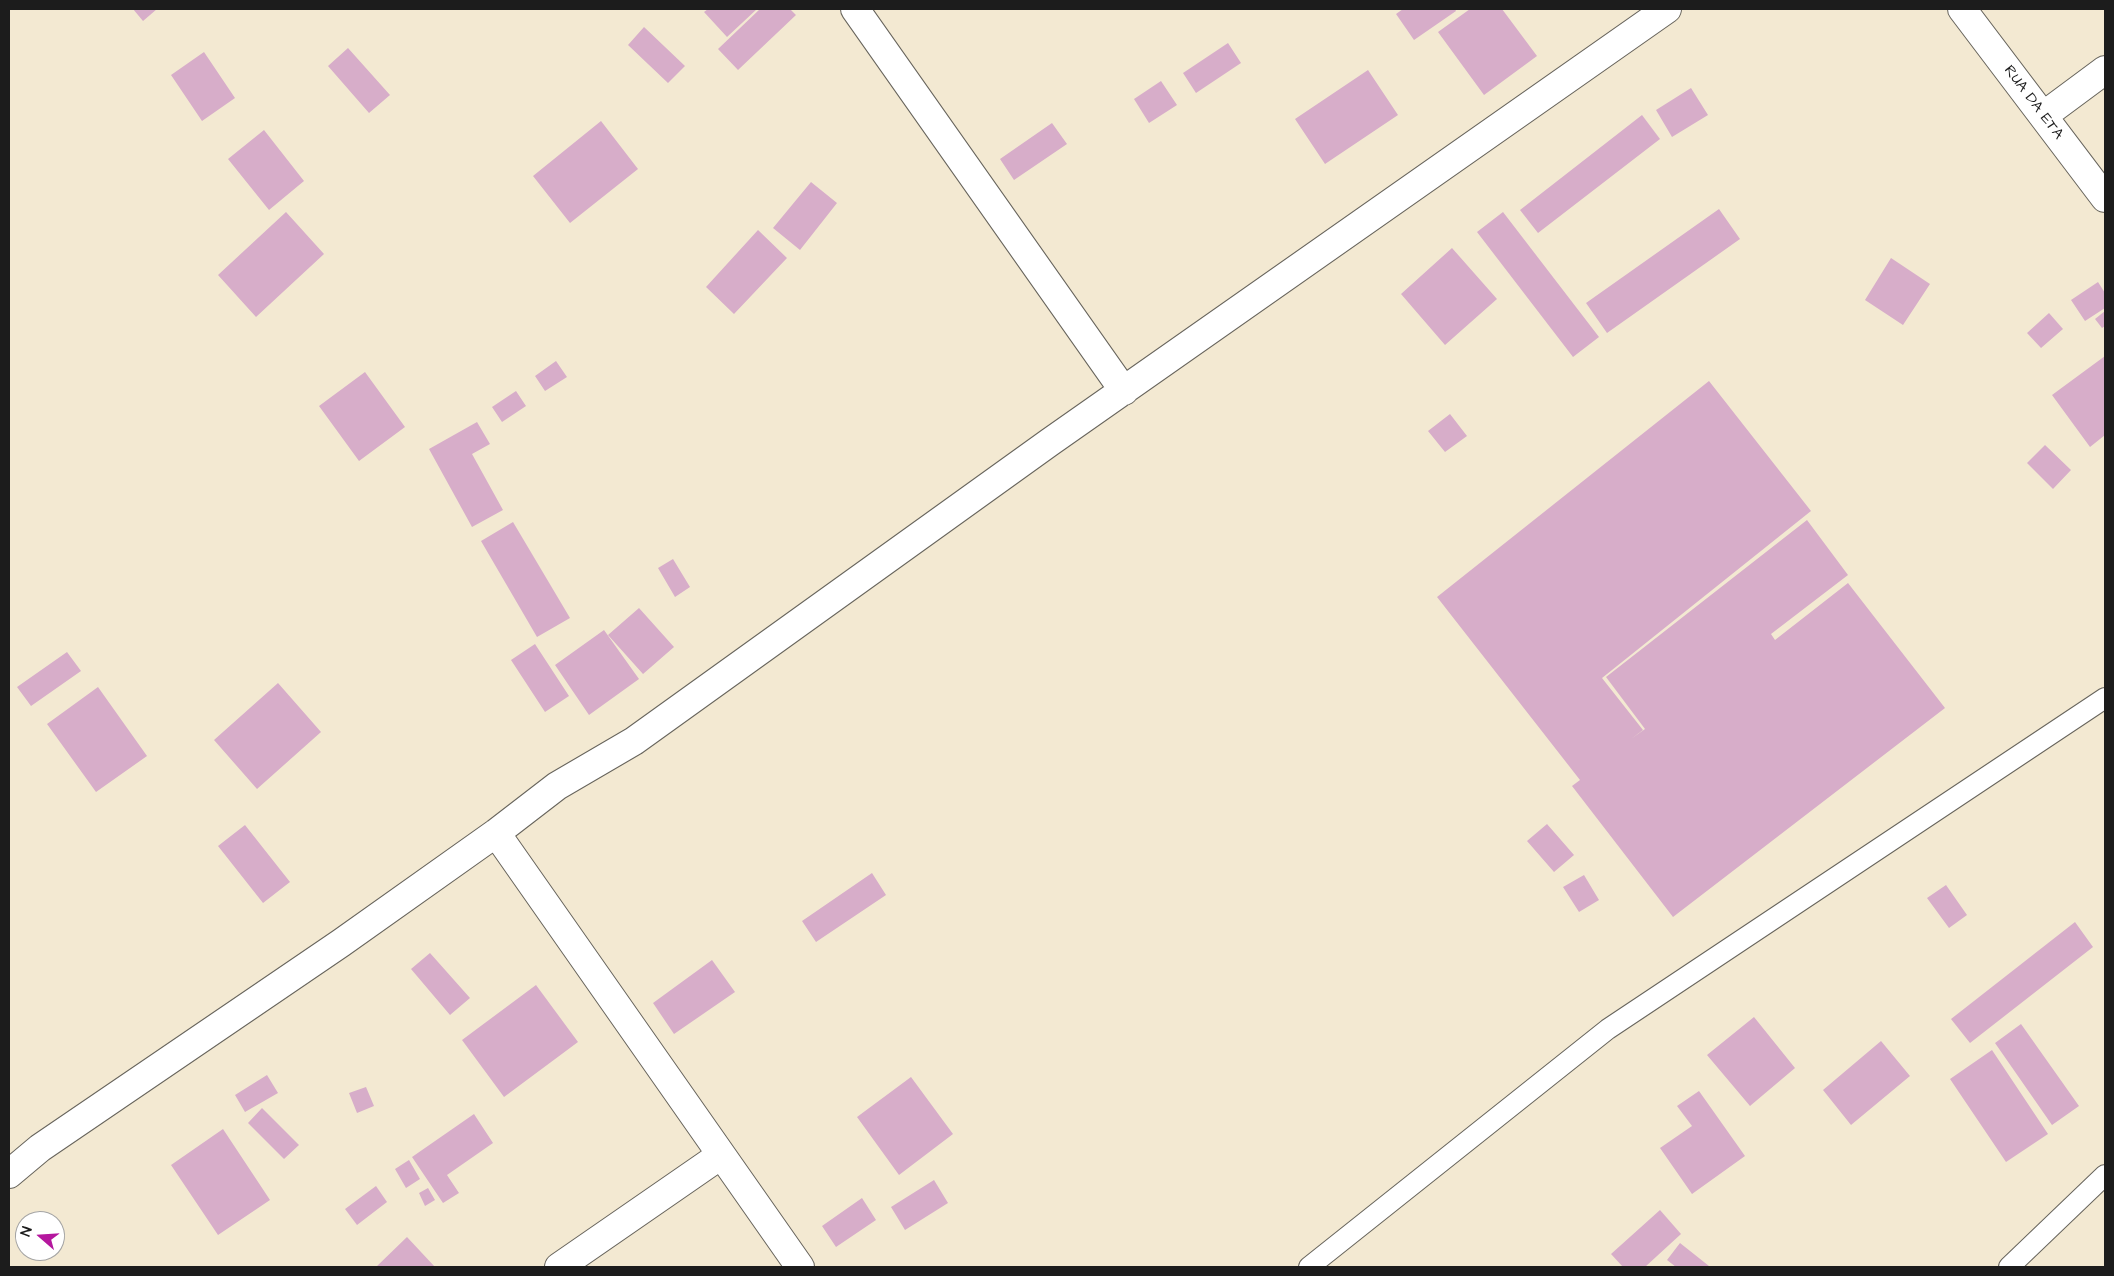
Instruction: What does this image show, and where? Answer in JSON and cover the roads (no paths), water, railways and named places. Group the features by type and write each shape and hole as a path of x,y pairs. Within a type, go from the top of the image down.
{"street":[{"path":"855,9 1124,391"},
{"path":"9,1174 40,1148 341,943 496,833 557,786 634,742 1050,442 1667,9"},
{"name":"RUA DA ETA","path":"1962,9 2105,198"},
{"path":"2043,116 2105,70"},
{"path":"496,833 800,1267"},
{"path":"559,1267 721,1155"}],"lane":[{"path":"1309,1267 1608,1029 2105,698"},
{"path":"2009,1267 2105,1175"}]}
